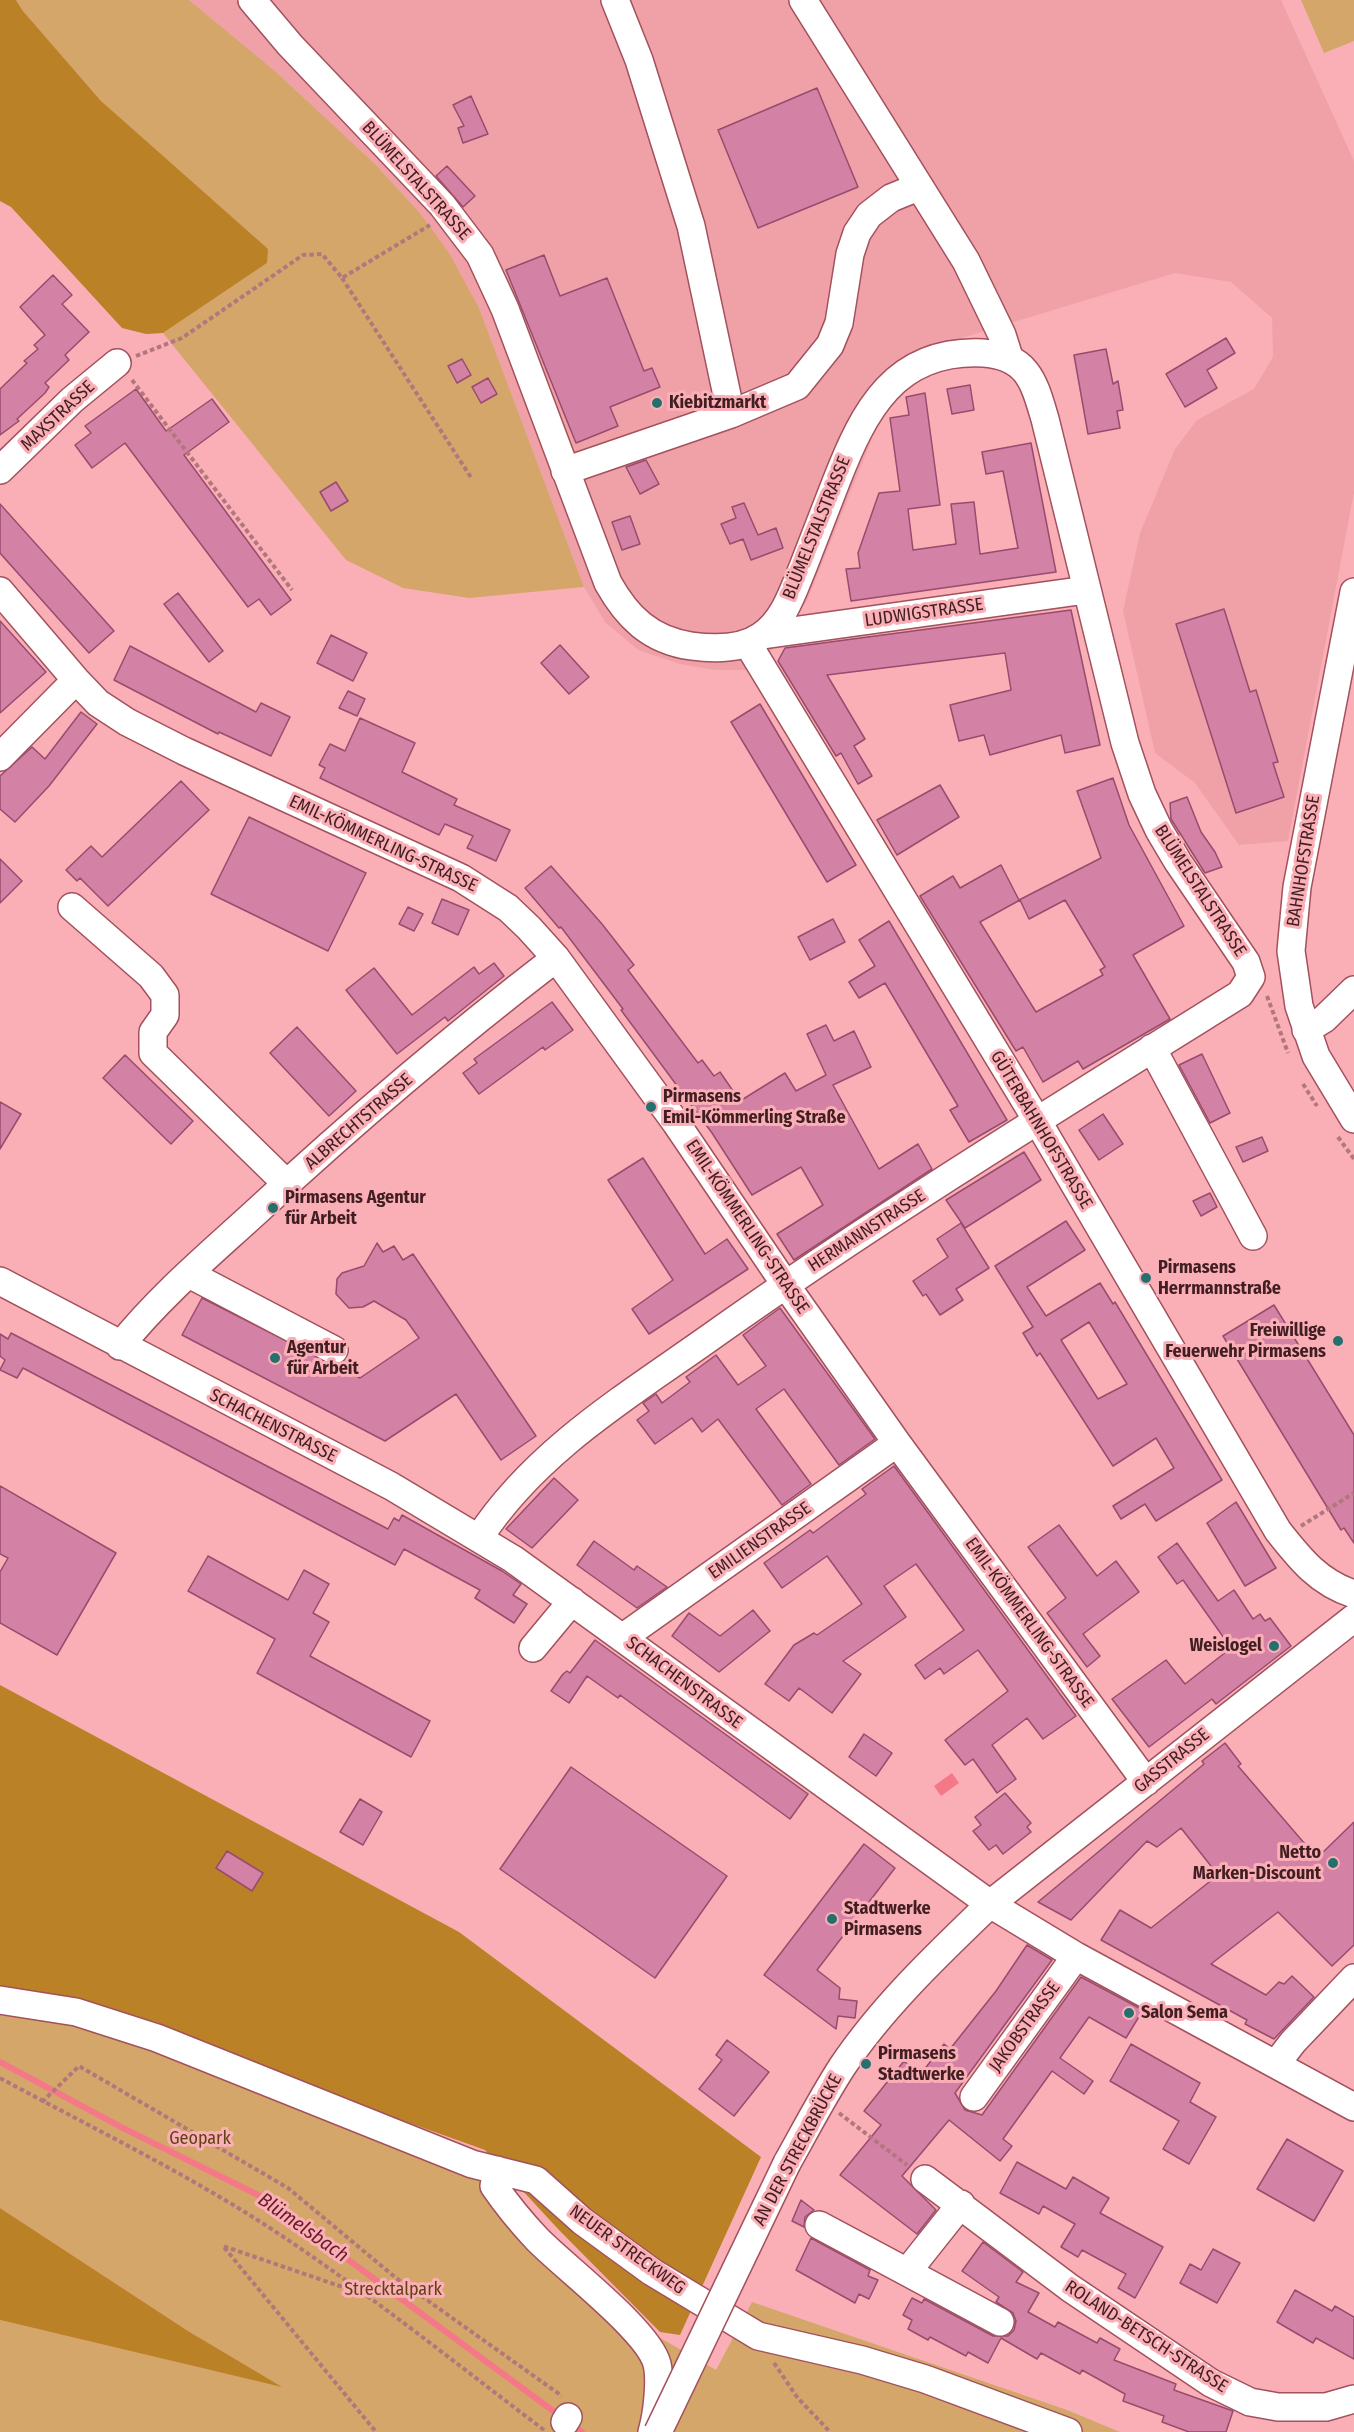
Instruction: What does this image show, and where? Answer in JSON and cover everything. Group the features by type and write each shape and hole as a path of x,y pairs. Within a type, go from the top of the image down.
{"street":[{"name":"BLÜMELSTALSTRASSE","path":"252,0 290,45 449,213 480,255 494,280 608,583 620,605 634,621 653,635 677,644 703,647 755,639 790,600 847,453 862,422 879,396 897,378 919,364 946,356 975,353 1009,357 1026,372 1035,387 1125,743 1142,794 1178,862 1246,962 1251,977"},
{"path":"615,0 639,60 691,226 731,414"},
{"path":"803,0 966,261 1002,336 1009,357"},
{"path":"565,471 731,414 797,386 814,368 830,345 839,323 850,254 857,233 869,214 891,198 918,187"},
{"name":"MAXSTRASSE","path":"0,470 72,400 117,363"},
{"name":"LUDWIGSTRASSE","path":"755,639 1086,590"},
{"name":"EMIL-KÖMMERLING-STRASSE","path":"0,591 98,703 137,726 461,878 508,908 556,958 676,1123 785,1284 897,1443 1146,1782"},
{"name":"BAHNHOFSTRASSE","path":"1354,592 1292,922 1291,951 1306,1030 1316,1056 1354,1119"},
{"name":"GÜTERBAHNHOFSTRASSE","path":"755,639 1282,1537 1301,1561 1318,1576 1354,1594"},
{"path":"0,757 76,680"},
{"path":"72,907 151,976 165,995 165,1015 153,1032 153,1053 287,1184"},
{"name":"ALBRECHTSTRASSE","path":"120,1346 156,1305 287,1184 471,1025 556,958"},
{"name":"HERMANNSTRASSE","path":"478,1538 506,1501 545,1460 611,1407 785,1284 1240,994 1251,977"},
{"path":"1306,1030 1324,1019 1354,990"},
{"path":"1152,1048 1253,1236"},
{"path":"189,1274 334,1350"},
{"name":"SCHACHENSTRASSE","path":"0,1282 391,1486 478,1538 572,1601 990,1904 1076,1956 1354,2107"},
{"name":"EMILIENSTRASSE","path":"622,1638 897,1443"},
{"path":"533,1648 572,1601"},
{"name":"GASSTRASSE","path":"990,1904 1354,1618"},
{"name":"AN DER STRECKBRÜCKE","path":"657,2432 787,2163 843,2066 912,1982 990,1904"},
{"name":"JAKOBSTRASSE","path":"974,2097 1076,1956"},
{"path":"1276,2064 1293,2042 1354,1978"},
{"name":"NEUER STRECKWEG","path":"0,2000 76,2012 157,2038 472,2164 536,2180 582,2221 652,2272 758,2336 862,2360 925,2379 1068,2432"},
{"path":"497,2170 494,2186 513,2213 539,2241 593,2289 650,2349 657,2365 656,2416 652,2432"},
{"name":"ROLAND-BETSCH-STRASSE","path":"925,2179 1070,2288 1211,2383 1250,2402 1278,2408 1326,2407 1354,2400"},
{"path":"907,2272 961,2204"},
{"path":"819,2225 1000,2322"}],"path":[{"path":"342,278 449,213"},
{"path":"292,590 152,404 117,363 182,338 303,255 322,254 342,278 472,479"},
{"path":"1282,1537 1354,1493"},
{"path":"42,2102 79,2066 288,2188 561,2418"},
{"path":"0,2078 182,2174 273,2230 369,2296 561,2418"},
{"path":"822,2100 925,2179"},
{"path":"369,2296 223,2246 376,2432"},
{"path":"758,2336 796,2397 830,2432"}],"shaded area":[{"path":"0,0 16,0 101,101 268,249 267,263 163,333 146,334 122,328 11,207 0,201"},
{"path":"189,0 1281,0 1354,161 1354,492 1288,841 1239,845 1195,783 1155,753 1123,611 1140,533 1175,449 1197,420 1254,389 1273,357 1272,318 1231,282 1175,273 955,340 909,376 882,414 807,601 769,654 749,670 715,670 680,664 638,650 605,622 584,587 479,308 419,212 375,164 276,72"},
{"path":"0,1685 459,1932 761,2157 680,2335 660,2332 559,2230 485,2150 306,2086 156,2022 0,1988"},
{"path":"952,1773 959,1783 941,1796 934,1786"},
{"path":"0,2208 188,2331 282,2387 0,2320"}],"green space":[{"path":"16,0 189,0 276,72 375,164 419,212 449,253 479,308 584,587 469,598 403,588 346,560 163,333 267,263 101,101"},
{"path":"1301,0 1354,0 1354,41 1324,53"},
{"name":"Strecktalpark","path":"0,2005 106,2025 488,2175 655,2335 716,2370 752,2302 1067,2410 1120,2432 0,2432 0,2320 279,2386 188,2331 0,2208"}],"building":[{"path":"817,88 858,187 758,228 718,130"},
{"path":"471,96 488,134 463,143 458,128 464,126 453,105"},
{"path":"447,166 475,196 463,207 436,176"},
{"path":"544,255 560,296 607,278 644,371 652,368 660,387 610,407 618,426 576,443 506,270"},
{"path":"53,275 72,295 62,304 89,332 65,355 69,360 45,383 49,387 45,393 17,419 19,421 0,435 0,389 27,363 24,361 38,349 34,345 45,335 20,307"},
{"path":"1226,338 1235,353 1207,370 1217,388 1185,407 1166,374"},
{"path":"1106,349 1113,384 1118,381 1123,410 1117,411 1120,428 1088,434 1074,355"},
{"path":"462,359 471,375 457,383 448,366"},
{"path":"488,378 497,394 481,403 472,387"},
{"path":"970,385 974,410 952,414 947,389"},
{"path":"136,389 166,431 212,399 229,422 184,455 291,600 271,615 259,599 248,607 125,443 92,468 75,445 91,433 85,426"},
{"path":"925,393 940,505 908,509 913,550 956,544 951,504 974,502 980,554 1018,548 1003,471 986,474 982,452 1031,443 1056,572 851,601 846,569 860,568 858,553 879,493 900,491 890,418 909,415 906,397"},
{"path":"646,460 659,484 640,494 626,467"},
{"path":"336,482 348,501 331,511 320,492"},
{"path":"744,503 758,535 776,528 783,548 751,560 743,539 730,544 721,524 736,518 732,507"},
{"path":"0,504 114,631 89,653 0,553"},
{"path":"630,516 640,544 622,550 612,522"},
{"path":"178,593 223,651 209,662 164,604"},
{"path":"1224,609 1250,692 1256,690 1278,762 1273,763 1284,797 1236,813 1176,624"},
{"path":"1071,610 1100,745 1065,753 1061,735 990,755 984,735 959,741 950,705 1011,690 1005,653 827,675 865,739 854,746 872,776 858,784 841,753 836,756 778,661 785,648"},
{"path":"0,621 46,672 0,713"},
{"path":"331,635 367,653 353,681 317,663"},
{"path":"560,645 589,677 569,694 541,663"},
{"path":"130,646 256,712 261,703 290,717 271,756 219,732 218,734 114,680"},
{"path":"348,691 365,699 357,716 339,708"},
{"path":"760,704 856,865 827,882 731,722"},
{"path":"81,712 97,724 49,786 15,822 0,809 0,776 32,747 45,759"},
{"path":"360,718 415,743 402,772 457,799 454,805 510,830 496,861 467,848 473,836 445,824 439,835 320,778 325,768 319,765 330,744 345,751"},
{"path":"1113,778 1129,825 1184,926 1133,955 1170,1019 1083,1069 1078,1061 1043,1082 1023,1047 1016,1051 920,896 953,876 960,888 1001,865 1019,900 1101,858 1077,791","holes":["1020,900 1029,919 1065,900 1105,967 1100,970 1103,975 1036,1012 980,922"]},
{"path":"181,781 209,810 108,906 80,878 77,881 66,870 91,846 102,857"},
{"path":"940,785 959,817 897,855 877,820"},
{"path":"1187,797 1201,832 1222,867 1205,873 1171,819 1170,803"},
{"path":"249,817 366,873 328,951 211,894"},
{"path":"0,859 22,881 0,903"},
{"path":"551,866 602,924 634,965 628,970 698,1063 702,1060 714,1076 720,1072 740,1101 785,1073 796,1091 826,1075 807,1034 826,1025 834,1041 854,1031 871,1067 833,1085 879,1169 918,1144 932,1169 794,1260 777,1234 823,1205 801,1167 752,1195 712,1133 621,1010 623,1009 561,927 559,928 525,888"},
{"path":"442,899 469,910 458,935 432,923"},
{"path":"408,907 423,914 414,931 399,924"},
{"path":"833,919 845,942 810,960 798,937"},
{"path":"889,921 1007,1120 969,1142 950,1110 958,1106 885,983 859,998 849,982 875,966 859,940"},
{"path":"494,963 504,976 448,1021 445,1017 397,1054 346,990 374,968 412,1015 474,967 479,974"},
{"path":"552,1002 573,1030 545,1050 543,1047 479,1094 463,1073 477,1063 474,1059"},
{"path":"297,1027 356,1091 329,1116 270,1053"},
{"path":"1202,1054 1230,1113 1210,1123 1179,1065"},
{"path":"125,1055 193,1121 171,1144 103,1078"},
{"path":"0,1102 21,1114 0,1149"},
{"path":"1103,1114 1123,1144 1099,1160 1079,1130"},
{"path":"1262,1137 1268,1151 1243,1162 1236,1147"},
{"path":"1024,1152 1041,1180 965,1228 946,1200"},
{"path":"643,1158 705,1254 727,1239 748,1269 649,1334 632,1309 673,1280 608,1180"},
{"path":"1210,1193 1217,1207 1201,1216 1193,1201"},
{"path":"1066,1221 1085,1250 1027,1287 1046,1316 1100,1283 1113,1304 1115,1302 1222,1480 1156,1521 1145,1504 1121,1519 1113,1506 1174,1468 1156,1438 1113,1466 1040,1353 1037,1356 1023,1333 1033,1327 995,1266","holes":["1089,1322 1127,1384 1098,1399 1061,1340"]},
{"path":"961,1223 989,1268 956,1289 963,1300 940,1315 926,1294 923,1296 913,1281 948,1257 937,1239"},
{"name":"Agentur für Arbeit","path":"377,1243 383,1252 394,1246 403,1260 413,1254 536,1436 501,1460 456,1394 385,1441 182,1335 202,1298 360,1378 419,1338 406,1320 374,1301 363,1307 349,1308 336,1294 337,1279 342,1273 364,1266"},
{"path":"1274,1305 1354,1435 1354,1543 1344,1528 1341,1530 1223,1336"},
{"path":"780,1308 875,1439 839,1465 784,1389 756,1409 811,1484 782,1505 718,1419 702,1432 692,1418 655,1444 637,1420 649,1411 643,1403 656,1394 662,1403 690,1382 686,1377 716,1355 738,1385 766,1366 743,1335"},
{"path":"11,1333 388,1529 394,1518 399,1521 402,1515 521,1584 513,1595 527,1604 514,1623 475,1598 480,1590 404,1549 395,1565 23,1368 17,1378 0,1370 5,1360 0,1356 0,1334 8,1339"},
{"path":"894,1466 1076,1716 1043,1739 1027,1718 992,1745 1016,1779 997,1793 973,1759 965,1765 945,1740 1008,1691 978,1650 944,1674 940,1668 925,1679 915,1665 964,1630 916,1564 884,1586 906,1617 843,1661 861,1674 832,1713 799,1688 789,1701 765,1684 794,1645 814,1633 817,1635 862,1604 827,1556 782,1588 764,1563 810,1530 813,1533 866,1494 862,1489"},
{"path":"554,1478 578,1500 532,1548 506,1529"},
{"path":"0,1486 116,1553 57,1655 0,1623 0,1572 8,1558 0,1554"},
{"path":"1236,1502 1276,1568 1245,1586 1207,1523"},
{"path":"1059,1525 1097,1576 1116,1561 1139,1592 1083,1634 1100,1656 1087,1667 1047,1613 1066,1598 1028,1547"},
{"path":"594,1541 634,1570 637,1566 667,1587 637,1608 577,1565"},
{"path":"1177,1543 1218,1601 1234,1590 1253,1619 1260,1614 1265,1621 1270,1618 1291,1646 1216,1704 1212,1699 1149,1747 1112,1699 1166,1660 1185,1684 1231,1648 1183,1580 1177,1584 1158,1557"},
{"path":"208,1556 288,1600 304,1570 329,1584 313,1613 329,1622 310,1656 430,1721 411,1757 257,1673 275,1639 188,1591"},
{"path":"753,1610 770,1631 719,1672 672,1636 689,1613 720,1636"},
{"path":"595,1640 808,1794 790,1819 620,1695 618,1698 587,1676 569,1703 551,1691 563,1674 567,1671 570,1673"},
{"path":"864,1734 892,1753 876,1776 849,1757"},
{"path":"1225,1743 1241,1764 1238,1766 1317,1858 1354,1822 1354,1945 1332,1966 1278,1912 1211,1964 1266,1995 1279,1982 1284,1984 1292,1976 1314,1997 1274,2039 1245,2024 1247,2020 1101,1940 1120,1910 1151,1928 1218,1875 1181,1828 1157,1847 1147,1841 1071,1920 1038,1902 1204,1764 1202,1761"},
{"path":"571,1767 727,1876 655,1978 500,1869"},
{"path":"1005,1793 1031,1823 1027,1827 1031,1832 1003,1854 996,1845 989,1850 973,1831 981,1825 975,1817"},
{"path":"360,1799 382,1812 363,1845 340,1832"},
{"name":"Stadtwerke Pirmasens","path":"864,1844 895,1868 817,1970 840,1988 839,1999 857,2001 855,2018 838,2016 836,2029 764,1975"},
{"path":"227,1851 263,1873 252,1891 216,1868"},
{"path":"1027,1945 1052,1960 955,2093 965,2110 982,2115 1081,1977 1143,2010 1126,2038 1089,2017 1060,2058 1093,2081 1084,2094 1052,2071 1003,2139 1012,2146 1000,2161 949,2120 902,2176 936,2210 917,2234 840,2175 881,2125 864,2111 904,2061 920,2075 944,2044 950,2049 996,1991"},
{"path":"727,2040 769,2072 734,2116 699,2089 722,2060 716,2055"},
{"path":"1131,2044 1200,2083 1190,2102 1216,2117 1189,2164 1163,2149 1179,2121 1110,2081"},
{"path":"1287,2139 1343,2171 1314,2221 1257,2189"},
{"path":"1017,2162 1066,2189 1073,2177 1109,2198 1100,2213 1163,2247 1135,2298 1118,2288 1126,2274 1082,2250 1078,2257 1061,2247 1075,2224 1043,2206 1039,2214 1000,2193"},
{"path":"801,2200 814,2210 805,2217 804,2227 792,2221"},
{"path":"811,2238 870,2270 868,2276 878,2280 869,2299 859,2294 855,2303 796,2270"},
{"path":"983,2242 1023,2272 1016,2282 1039,2293 1028,2312 1055,2327 1058,2322 1097,2343 1100,2338 1120,2349 1114,2360 1176,2384 1174,2390 1233,2411 1226,2432 1189,2432 1162,2422 1164,2416 1123,2401 1125,2394 1082,2370 1080,2374 1041,2353 1037,2359 1001,2338 988,2363 968,2352 966,2356 930,2337 928,2340 908,2329 912,2320 903,2315 912,2298 922,2303 924,2299 993,2336 1008,2336 1014,2330 1016,2321 1013,2313 996,2302 999,2297 962,2271"},
{"path":"1213,2249 1240,2263 1217,2303 1180,2283 1190,2264 1201,2270"},
{"path":"1295,2290 1332,2311 1335,2306 1354,2317 1354,2359 1316,2338 1313,2343 1277,2322"}],"waterway":[{"name":"Blümelsbach","path":"0,2062 121,2127 266,2199 560,2416"},
{"name":"Blümelsbach","path":"571,2423 582,2432"}],"place":[{"name":"Kiebitzmarkt","path":"657,403"},
{"name":"Pirmasens Emil-Kömmerling Straße","path":"651,1107"},
{"name":"Pirmasens Agentur für Arbeit","path":"273,1208"},
{"name":"Pirmasens Herrmannstraße","path":"1146,1278"},
{"name":"Freiwillige Feuerwehr Pirmasens","path":"1338,1341"},
{"name":"Agentur für Arbeit","path":"275,1358"},
{"name":"Weislogel","path":"1274,1646"},
{"name":"Netto Marken-Discount","path":"1333,1863"},
{"name":"Stadtwerke Pirmasens","path":"832,1919"},
{"name":"Salon Sema","path":"1129,2013"},
{"name":"Pirmasens Stadtwerke","path":"866,2064"}],"park label":[{"name":"Geopark","path":"200,2139"}]}
